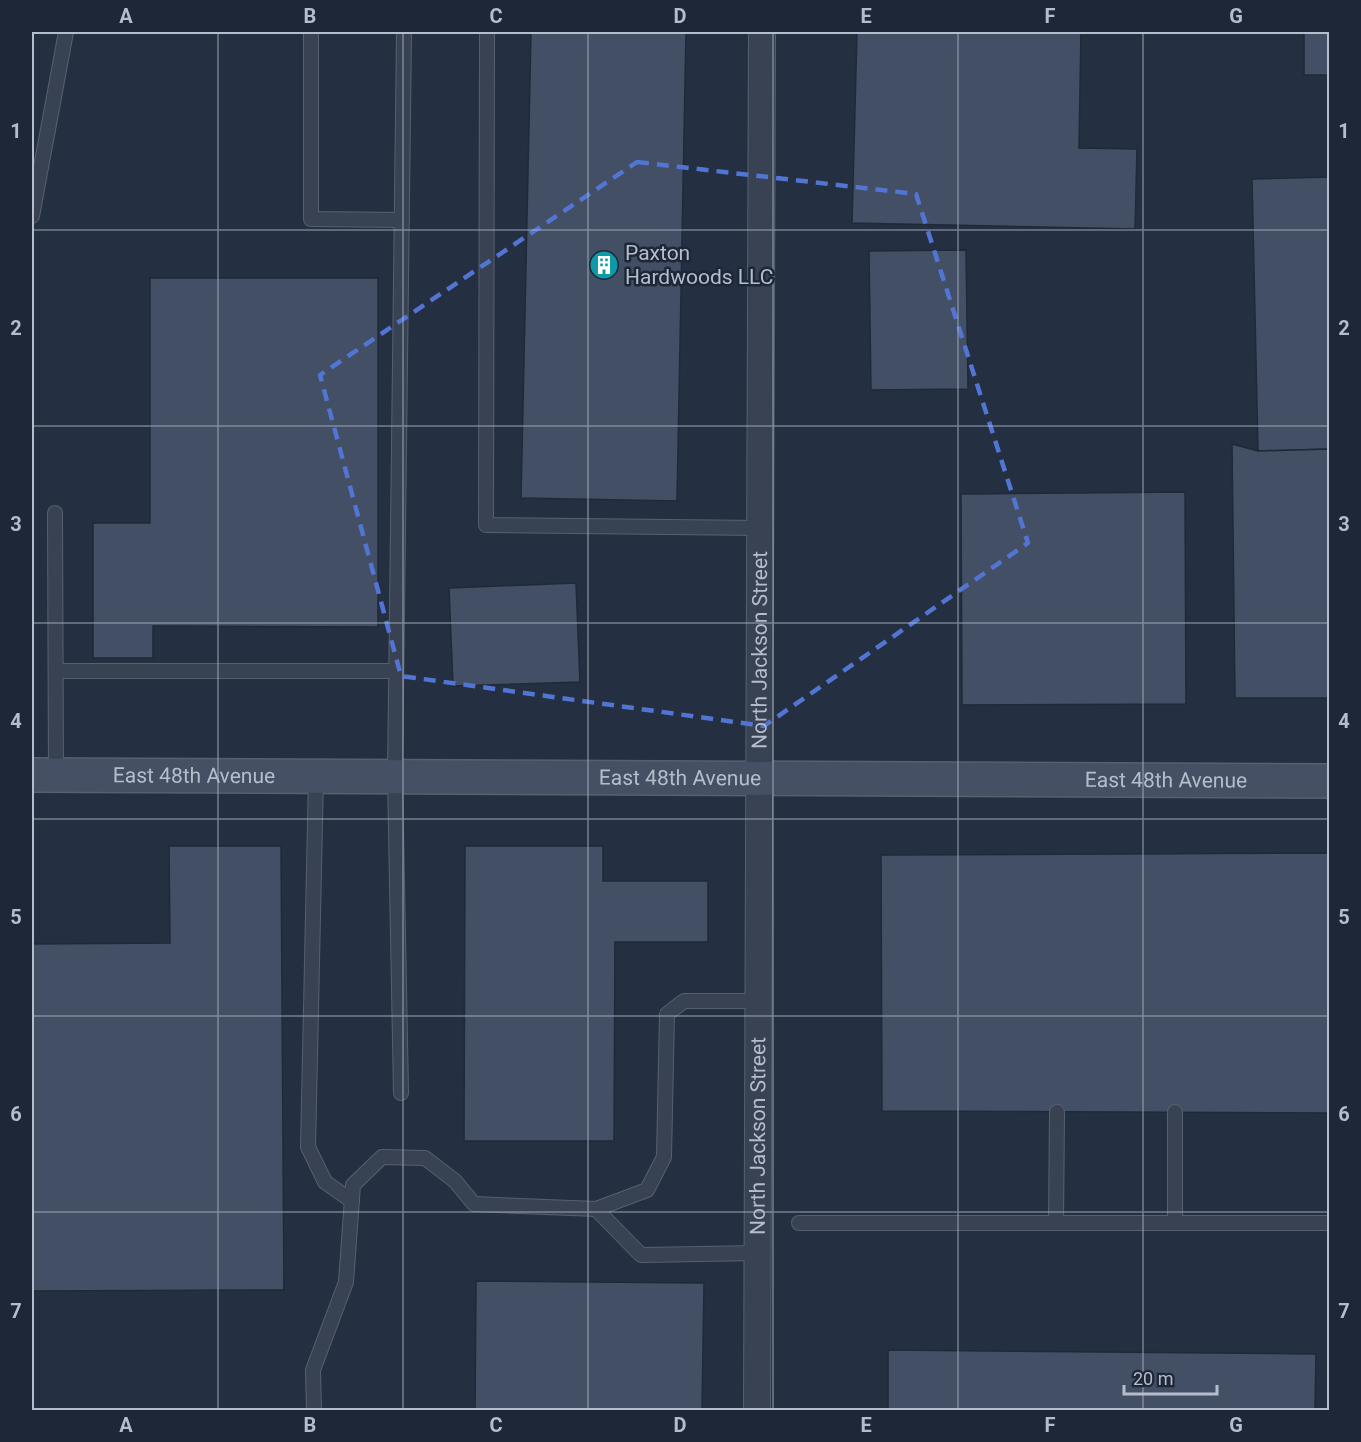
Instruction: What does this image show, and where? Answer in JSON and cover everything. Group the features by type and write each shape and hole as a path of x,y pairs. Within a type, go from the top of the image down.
{"street":[{"name":"North Jackson Street","path":"757,1410 762,32"},
{"name":"East 48th Avenue","path":"44,775 1329,781"}],"lane":[{"path":"32,216 66,32"},
{"path":"311,32 311,219 402,220"},
{"path":"401,1093 395,777 404,32"},
{"path":"487,32 486,525 760,528"},
{"path":"44,775 57,671 55,513"},
{"path":"57,671 396,671"},
{"path":"316,777 308,1147 325,1182 352,1201"},
{"path":"314,1410 313,1370 346,1282 353,1185 382,1157 425,1158 455,1181 474,1204 596,1209 647,1190 664,1156 667,1014 684,1001 758,1001"},
{"path":"1056,1223 1057,1112"},
{"path":"1175,1112 1175,1223"},
{"path":"596,1209 641,1255 758,1253"},
{"path":"800,1223 1329,1223"}],"highlighted area":[{"path":"637,162 916,194 1028,543 764,726 401,676 320,375"}],"building":[{"name":"Paxton Hardwoods LLC","path":"531,32 686,32 677,501 521,498"},
{"path":"857,32 1081,32 1079,148 1137,149 1135,229 852,223"},
{"path":"1304,32 1330,32 1330,75 1304,75"},
{"path":"1330,177 1330,449 1258,451 1252,179"},
{"path":"966,250 968,389 871,390 869,251"},
{"path":"150,278 378,278 378,627 153,626 153,658 93,658 93,523 150,523"},
{"path":"1232,444 1258,451 1330,449 1330,698 1235,698"},
{"path":"1185,492 1186,704 962,705 961,494"},
{"path":"576,583 580,682 453,686 449,588"},
{"path":"169,846 281,846 284,1290 32,1291 32,944 170,943"},
{"path":"465,846 603,846 603,881 708,881 708,942 615,942 614,1141 464,1141"},
{"path":"1328,853 1330,1113 882,1111 881,855"},
{"path":"476,1281 704,1283 702,1410 475,1410"},
{"path":"888,1350 1316,1354 1315,1410 888,1410"}],"place":[{"name":"Paxton Hardwoods LLC","path":"604,265"}]}
